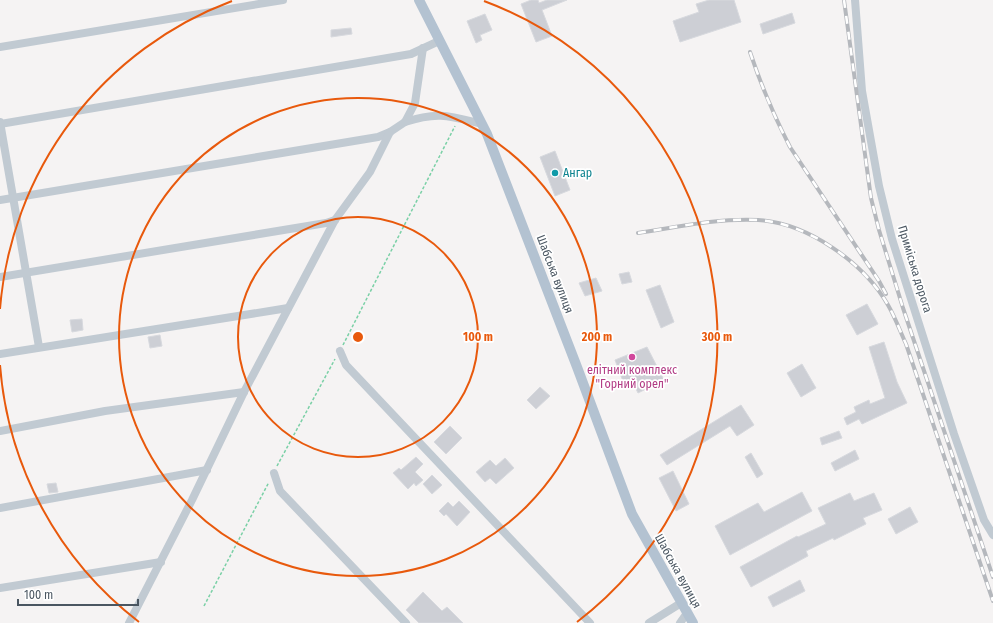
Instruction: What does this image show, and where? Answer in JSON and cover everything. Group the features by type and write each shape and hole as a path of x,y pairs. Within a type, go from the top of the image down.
{"main road":[{"name":"Шабська вулиця","path":"419,0 487,134 632,514 693,623"}],"street":[{"path":"0,47 283,0"},
{"name":"Приміська дорога","path":"856,0 862,91 879,186 888,224 954,434 984,520 993,535"},
{"path":"39,347 0,123 411,54 439,41"},
{"path":"405,122 415,103 423,48"},
{"path":"0,200 378,137 390,132 405,122 421,117 434,115 459,118 482,124"},
{"path":"129,623 244,392 288,308 335,220 370,172 390,132"},
{"path":"0,278 326,223 335,220"},
{"path":"0,354 288,308"},
{"path":"340,351 346,365 590,623"},
{"path":"0,431 105,411 244,392"},
{"path":"0,508 206,470"},
{"path":"274,473 280,491 406,623"},
{"path":"0,588 160,562"},
{"path":"649,623 681,603"},
{"path":"680,623 687,613"}],"path":[{"path":"204,606 340,351 459,118"}],"building":[{"path":"531,0 538,0 539,3 547,0 567,0 542,10 552,36 536,42 521,4"},
{"path":"709,0 734,0 741,22 680,42 673,21 699,12 696,4"},
{"path":"792,13 795,23 763,34 760,24"},
{"path":"485,14 492,30 480,35 482,40 476,43 467,21"},
{"path":"351,28 352,34 331,37 331,30"},
{"name":"Ангар","path":"555,151 570,190 555,196 540,157"},
{"path":"629,272 632,282 622,284 619,274"},
{"path":"596,278 602,291 585,296 579,283"},
{"path":"660,285 674,322 661,328 646,290"},
{"path":"867,304 878,324 857,335 846,315"},
{"path":"82,319 83,330 72,332 70,320"},
{"path":"160,335 162,346 150,348 148,337"},
{"path":"884,342 897,382 907,403 862,424 859,419 847,425 844,418 856,412 854,407 869,400 870,404 885,398 869,347"},
{"path":"647,347 664,380 638,393 632,381 624,384 615,360"},
{"path":"802,364 816,388 801,397 787,373"},
{"path":"540,387 550,396 536,409 527,400"},
{"path":"741,405 754,425 737,436 730,426 667,465 660,455"},
{"path":"450,426 462,438 446,454 434,442"},
{"path":"839,431 842,438 822,445 820,438"},
{"path":"855,450 859,459 835,471 831,463"},
{"path":"751,453 763,474 757,478 745,457"},
{"path":"416,457 423,464 415,472 423,480 416,486 414,483 408,489 393,473 399,468 401,470"},
{"path":"505,458 514,468 496,484 490,478 485,482 476,472 490,460 496,466"},
{"path":"673,471 689,504 676,511 659,478"},
{"path":"432,475 442,485 432,494 423,484"},
{"path":"56,483 58,492 49,493 47,484"},
{"path":"802,492 812,511 730,555 715,526 758,503 764,512"},
{"path":"850,493 854,501 874,493 882,510 863,518 866,524 834,540 833,538 806,551 808,556 751,587 740,567 797,536 798,537 826,524 818,508"},
{"path":"459,501 470,512 457,526 446,514 444,516 439,511 448,502 453,507"},
{"path":"910,507 918,522 896,534 888,519"},
{"path":"800,580 805,591 773,607 768,597"},
{"path":"423,592 442,611 447,607 463,623 419,623 406,610"}],"railway":[{"path":"844,0 871,198 879,230 903,308 993,577"},
{"path":"750,52 768,100 790,147 879,281 886,294"},
{"path":"638,233 728,220 758,220 777,223 815,237 850,260 865,274 878,289 888,305 906,344 993,601"}],"place":[{"name":"Ангар","path":"555,173"},
{"name":"елітний комплекс \"Горний орел\"","path":"632,357"}]}
